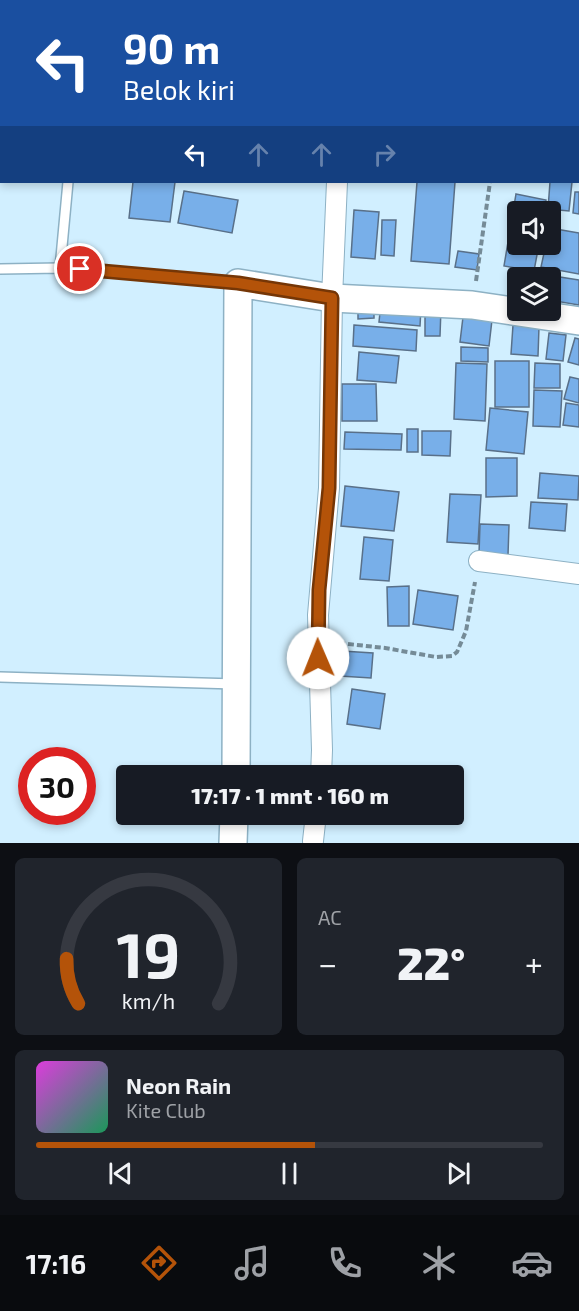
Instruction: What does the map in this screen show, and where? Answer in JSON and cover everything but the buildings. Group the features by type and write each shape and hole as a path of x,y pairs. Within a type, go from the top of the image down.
{"street":[{"path":"321,765 319,590 329,488 332,298 337,183"},
{"path":"236,765 238,283 332,298 472,305 579,321"},
{"path":"479,561 579,574"},
{"path":"233,843 234,825"},
{"path":"313,841 315,825"}],"lane":[{"path":"60,268 68,183"},
{"path":"0,269 60,268 238,283"},
{"path":"0,677 237,684"}],"path":[{"path":"472,305 490,183"},
{"path":"318,641 385,648 436,657 452,656 457,652 466,631 479,561"}],"route":[{"path":"80,269 238,283 332,298 329,488 319,590 318,658"}]}
